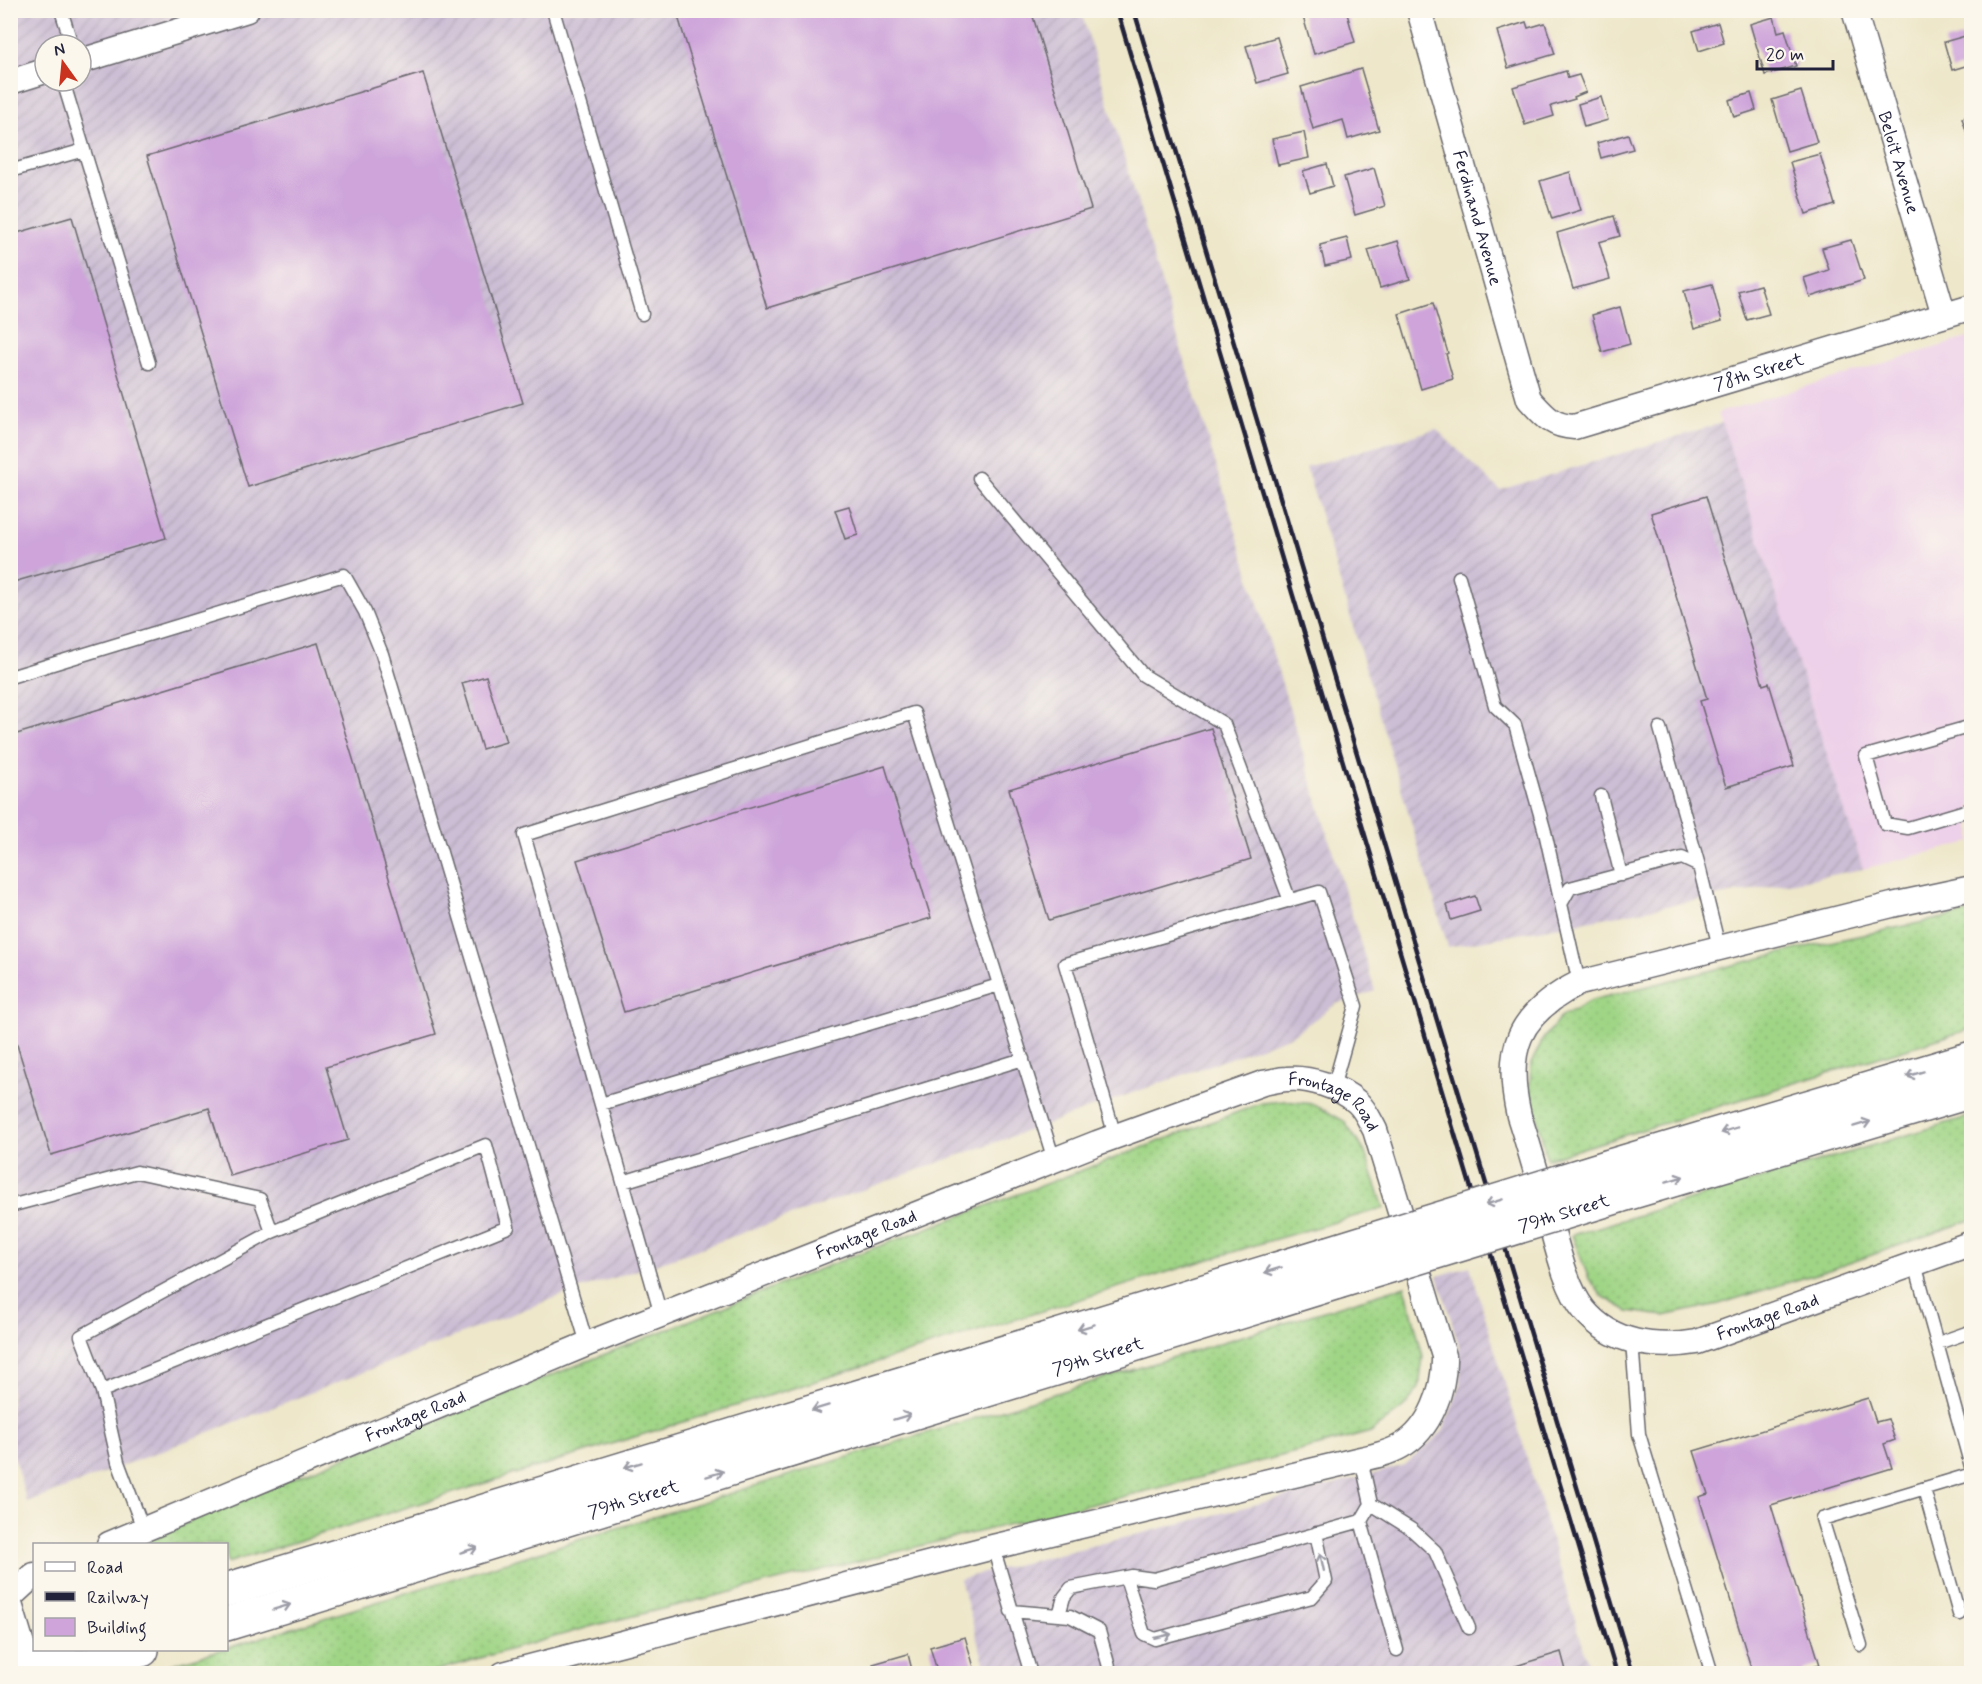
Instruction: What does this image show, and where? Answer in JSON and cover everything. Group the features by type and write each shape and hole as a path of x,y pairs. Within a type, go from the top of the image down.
{"main road":[{"name":"79th Street","path":"228,1623 1334,1268 1614,1181 1971,1058"},
{"name":"79th Street","path":"1614,1181 1971,1091"},
{"name":"79th Street","path":"228,1589 1334,1268"},
{"path":"32,1666 86,1666 138,1651"}],"street":[{"path":"93,57 247,10"},
{"name":"Ferdinand Avenue","path":"1419,10 1529,399 1547,418"},
{"name":"Beloit Avenue","path":"1854,10 1944,315"},
{"path":"10,82 33,75"},
{"name":"78th Street","path":"1547,418 1560,426 1574,427 1971,306"},
{"name":"Frontage Road","path":"1971,888 1892,904 1579,983 1561,992 1541,1007 1525,1026 1515,1048 1512,1072 1515,1097 1558,1251 1573,1290 1584,1310 1600,1326 1615,1335 1655,1346 1674,1346 1697,1342 1971,1243"},
{"name":"Frontage Road","path":"114,1543 587,1344 1115,1136 1263,1083 1287,1079 1310,1081 1333,1088 1357,1102 1375,1130 1444,1356 1444,1369 1437,1399 1425,1424 1403,1445 1390,1452 993,1547 503,1674"},
{"path":"10,1597 33,1576"},
{"path":"10,1604 32,1666"}],"lane":[{"path":"62,10 69,33"},
{"path":"553,10 642,314"},
{"path":"67,93 149,363"},
{"path":"10,171 84,150"},
{"path":"979,478 1143,675 1224,724 1290,901"},
{"path":"10,677 344,575 365,612 382,654 587,1344"},
{"path":"1459,578 1495,706 1515,725 1545,832 1579,983"},
{"path":"661,1315 524,835 914,713 1054,1160"},
{"path":"1971,726 1866,756 1885,824 1908,828 1971,810"},
{"path":"1660,728 1719,947"},
{"path":"1601,796 1621,875"},
{"path":"1561,904 1570,888 1682,858 1699,866"},
{"path":"1115,1136 1065,964 1319,892 1356,1006 1333,1088"},
{"path":"601,1104 999,985"},
{"path":"623,1182 1023,1059"},
{"path":"102,1391 508,1227 486,1144 272,1232 81,1336 102,1391 118,1462 144,1531"},
{"path":"10,1206 137,1172 260,1199 272,1232"},
{"path":"1916,1264 1971,1470"},
{"path":"1938,1343 1971,1331"},
{"path":"1632,1341 1639,1434 1712,1674"},
{"path":"1059,1615 1064,1597 1071,1588 1132,1576 1154,1579 1361,1521 1371,1504 1361,1459"},
{"path":"1861,1645 1822,1519 1971,1474"},
{"path":"1924,1489 1959,1614"},
{"path":"1371,1504 1411,1529 1436,1551 1469,1628"},
{"path":"1361,1521 1397,1650"},
{"path":"1126,1578 1144,1634 1155,1639 1312,1597 1326,1581 1316,1533"},
{"path":"993,1547 1030,1674"},
{"path":"1011,1611 1070,1616 1099,1631 1111,1674"}],"shaded area":[{"path":"11,11 1081,11 1375,991 1336,1004 1291,1036 676,1257 559,1296 27,1503 11,1446"},
{"path":"1971,337 1971,842 1863,869 1718,413"},
{"path":"1722,423 1863,869 1448,947 1306,467 1436,429 1500,490"},
{"path":"1470,1266 1591,1673 987,1673 960,1579 1405,1465 1443,1431 1461,1384 1459,1346 1438,1276"}],"green space":[{"path":"1971,912 1971,1029 1547,1159 1530,1087 1531,1064 1543,1039 1562,1016 1592,1000 1806,947"},
{"path":"1285,1101 1313,1104 1344,1121 1364,1150 1384,1208 1262,1243 228,1563 228,1543 141,1543 245,1497 850,1257 1262,1103"},
{"path":"1971,1116 1971,1220 1835,1268 1719,1304 1664,1316 1628,1311 1602,1296 1589,1279 1572,1235"},
{"path":"1405,1286 1423,1356 1419,1388 1404,1407 1371,1432 1183,1482 596,1625 428,1673 142,1673 217,1651 228,1651 228,1648"}],"building":[{"path":"676,10 1031,10 1091,209 767,308"},
{"path":"1301,10 1346,10 1355,42 1314,54"},
{"path":"1537,10 1554,10 1554,11 1538,15"},
{"path":"1774,17 1778,32 1785,30 1796,66 1765,75 1750,24"},
{"path":"1526,22 1528,28 1545,23 1555,54 1508,68 1497,31"},
{"path":"1718,23 1724,43 1699,51 1693,31"},
{"path":"1972,34 1972,64 1952,70 1944,42"},
{"path":"1277,37 1288,74 1257,83 1246,46"},
{"path":"1361,69 1379,130 1348,139 1343,120 1313,129 1301,87"},
{"path":"1566,71 1568,78 1579,75 1586,92 1574,97 1575,99 1551,106 1554,116 1525,125 1513,87"},
{"path":"423,73 523,403 248,487 147,156"},
{"path":"1801,91 1817,142 1787,151 1772,100"},
{"path":"1751,93 1756,110 1734,117 1729,100"},
{"path":"1601,97 1608,120 1584,127 1578,104"},
{"path":"1972,115 1972,145 1971,146 1962,118"},
{"path":"1304,132 1309,158 1278,165 1272,139"},
{"path":"1628,134 1633,149 1601,158 1597,143"},
{"path":"1820,154 1835,205 1806,214 1790,162"},
{"path":"1327,164 1333,186 1310,193 1303,171"},
{"path":"1374,168 1385,206 1355,215 1344,177"},
{"path":"1570,172 1581,210 1552,219 1540,181"},
{"path":"1614,216 1620,236 1599,242 1610,279 1573,289 1557,233"},
{"path":"72,217 166,538 10,583 10,235"},
{"path":"1347,238 1352,260 1325,266 1320,245"},
{"path":"1851,240 1864,280 1810,297 1804,278 1829,270 1822,248"},
{"path":"1398,241 1410,279 1380,288 1368,250"},
{"path":"1712,284 1722,321 1694,329 1684,291"},
{"path":"1760,285 1769,314 1747,320 1738,291"},
{"path":"1433,303 1453,379 1421,389 1399,314"},
{"path":"1620,307 1630,344 1602,352 1592,315"},
{"path":"1706,496 1763,685 1769,683 1794,766 1726,787 1700,701 1707,699 1651,513"},
{"path":"849,506 858,535 845,539 835,510"},
{"path":"318,643 436,1034 326,1067 348,1140 230,1176 209,1108 51,1155 10,1022 10,736"},
{"path":"486,676 506,742 482,749 462,683"},
{"path":"1211,728 1251,859 1049,920 1009,789"},
{"path":"885,766 931,918 624,1012 577,860"},
{"path":"1475,896 1480,911 1451,920 1447,905"},
{"path":"1868,1398 1876,1422 1888,1419 1895,1440 1884,1444 1892,1468 1771,1505 1820,1665 1803,1670 1804,1674 1753,1674 1699,1497 1708,1494 1694,1451"},
{"path":"965,1637 976,1674 938,1674 930,1647"},
{"path":"1561,1652 1567,1674 1493,1674 1493,1673"},
{"path":"908,1654 913,1674 876,1674 873,1664"}],"railway":[{"path":"1117,10 1617,1674"},
{"path":"1134,10 1633,1674"}]}
